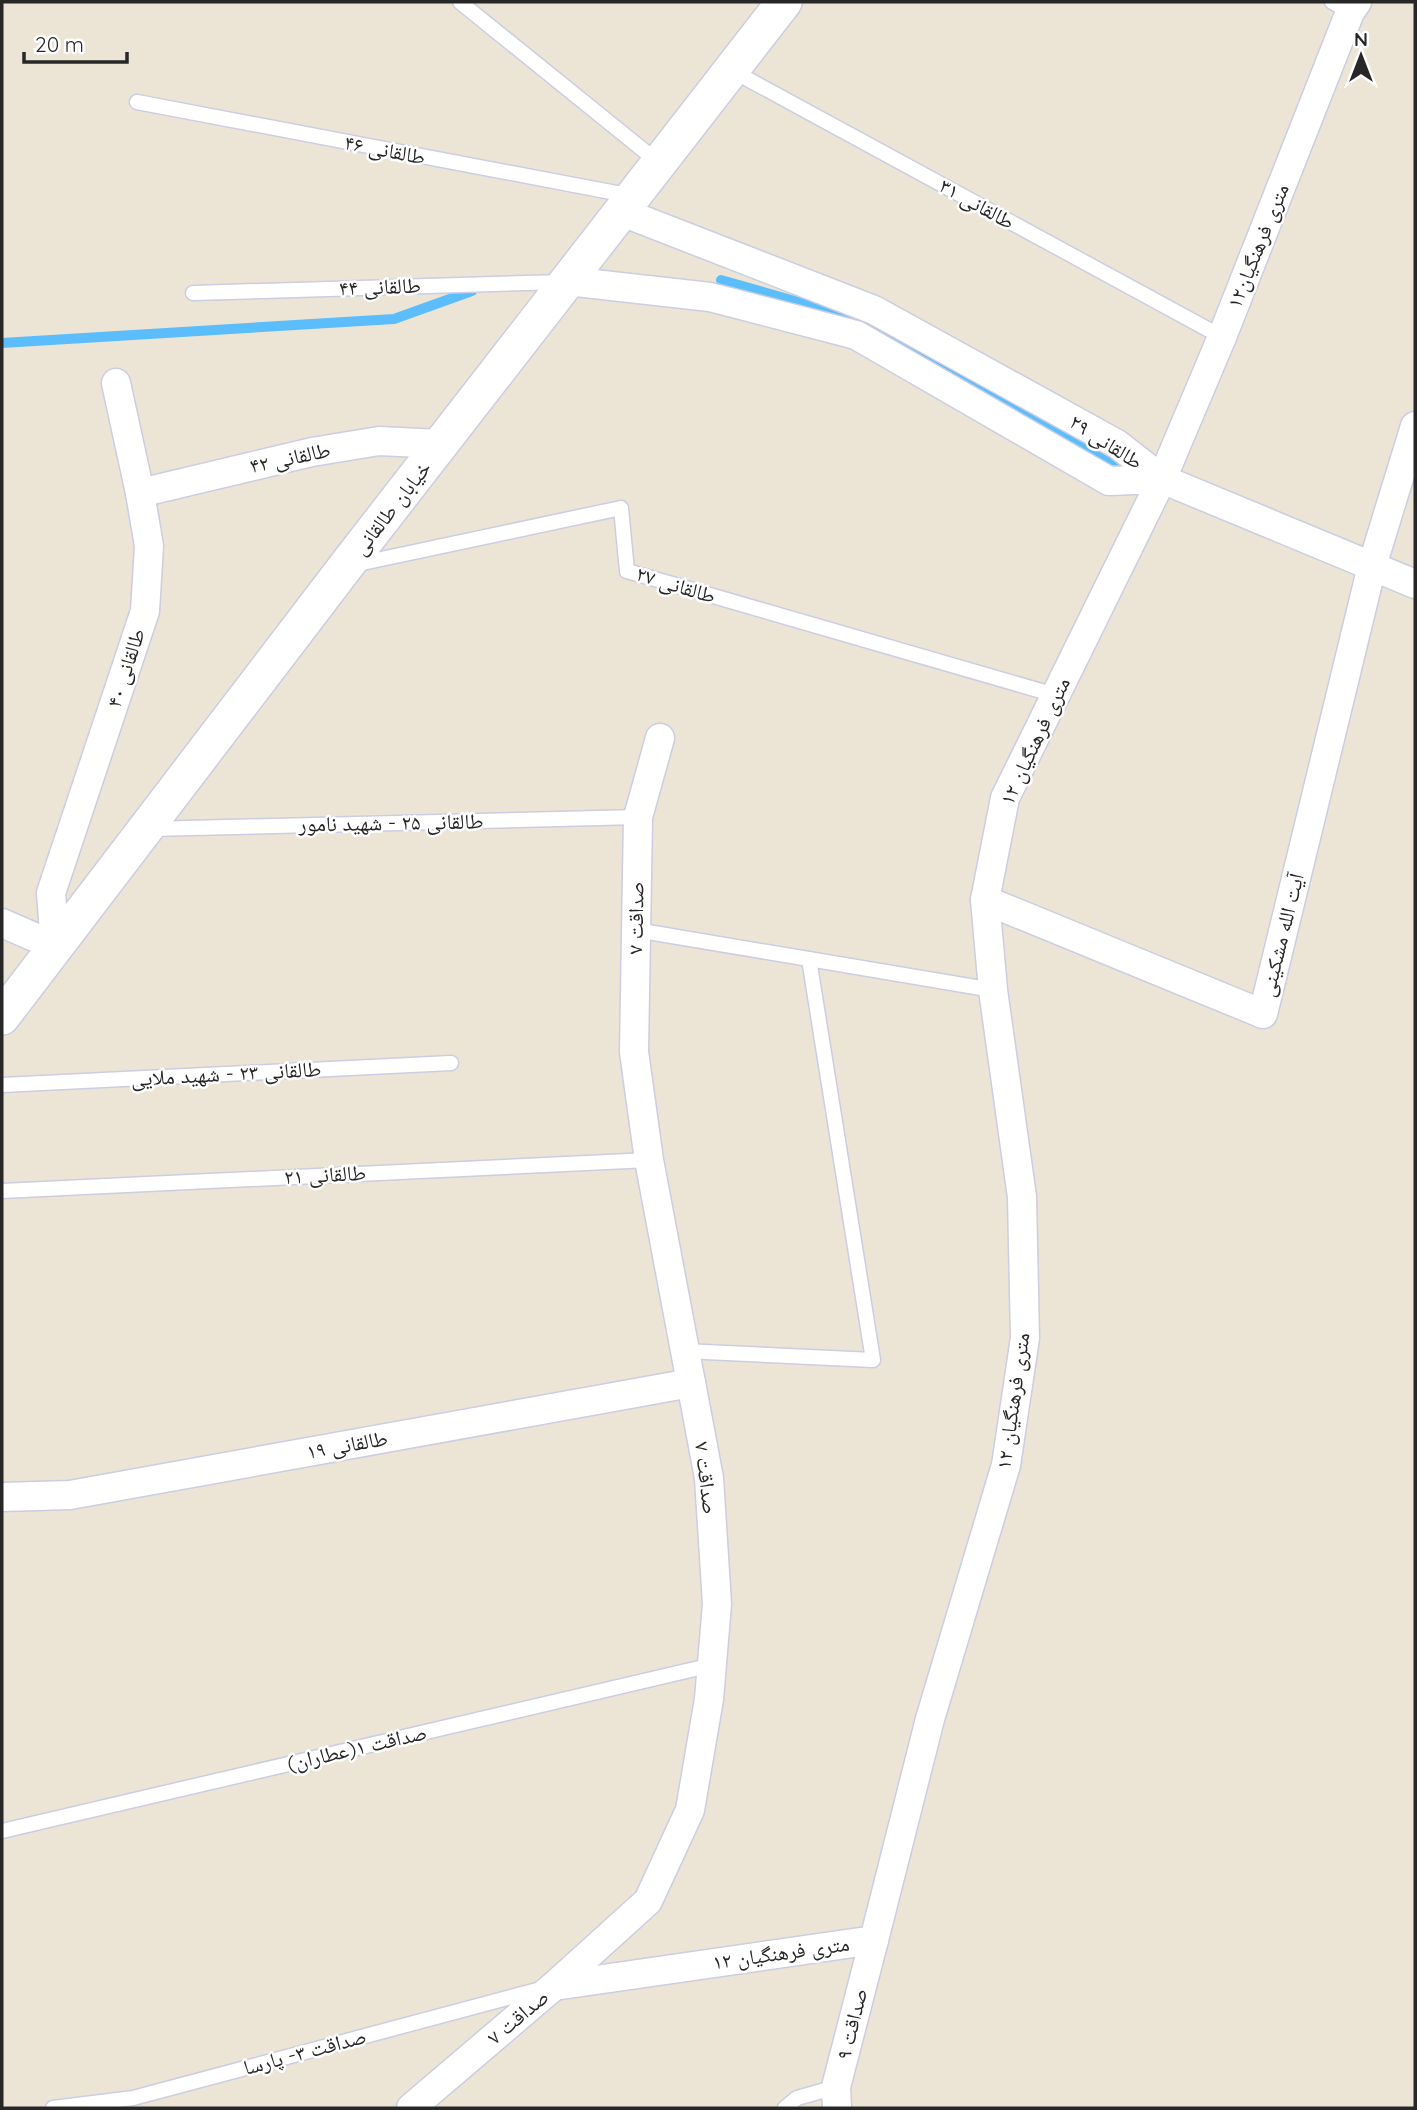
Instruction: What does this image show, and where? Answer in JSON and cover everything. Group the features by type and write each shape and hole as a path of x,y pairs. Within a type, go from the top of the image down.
{"street":[{"name":"خیابان طالقانی","path":"2,1017 346,566 784,2"},
{"name":"۱۲متری فرهنگیان","path":"1162,479 1222,337 1346,5"},
{"name":"طالقانی ۲۹","path":"628,204 874,310 1117,444 1162,479"},
{"name":"طالقانی ۲۹","path":"567,281 710,297 856,335 1109,481 1162,479"},
{"name":"طالقانی ۴۰","path":"55,946 51,893 145,611 149,546 116,383"},
{"path":"1372,566 1415,426"},
{"name":"طالقانی ۴۲","path":"140,493 312,452 379,441 441,444"},
{"path":"1162,479 1415,584"},
{"name":"۱۲ متری فرهنگیان","path":"554,1986 874,1940 930,1719 1006,1465 1025,1338 1022,1197 993,990 985,900 1004,798 1162,479"},
{"name":"آیت الله مشکینی","path":"985,900 1263,1014 1372,566"},
{"name":"صداقت ۷","path":"411,2108 554,1986 648,1901 690,1810 709,1699 717,1604 709,1478 649,1160 634,1052 638,817 660,738"},
{"path":"2,923 55,946"},
{"name":"طالقانی ۱۹","path":"2,1497 70,1495 691,1383"},
{"name":"صداقت ۹","path":"836,2097 874,1940"}],"lane":[{"path":"460,2 659,163"},
{"name":"طالقانی ۳۱","path":"732,70 1222,337"},
{"name":"طالقانی ۴۶","path":"138,102 628,204"},
{"name":"طالقانی ۴۴","path":"193,293 567,281"},
{"name":"طالقانی ۲۷","path":"346,566 621,508 627,572 1055,695"},
{"name":"طالقانی ۲۵ - شهید نامور","path":"145,829 638,817"},
{"path":"636,930 993,990"},
{"path":"684,1351 873,1360 808,960"},
{"name":"طالقانی ۲۳ - شهید ملایی","path":"2,1085 451,1063"},
{"name":"طالقانی ۲۱","path":"2,1191 649,1160"},
{"name":"صداقت ۱(عطاران)","path":"2,1831 712,1665"},
{"name":"صداقت ۳- پارسا","path":"53,2108 133,2098 554,1986"},
{"path":"785,2108 797,2098 836,2097"}],"waterway":[{"path":"721,280 868,322 1115,464"},
{"path":"2,343 394,319 472,291"}]}
